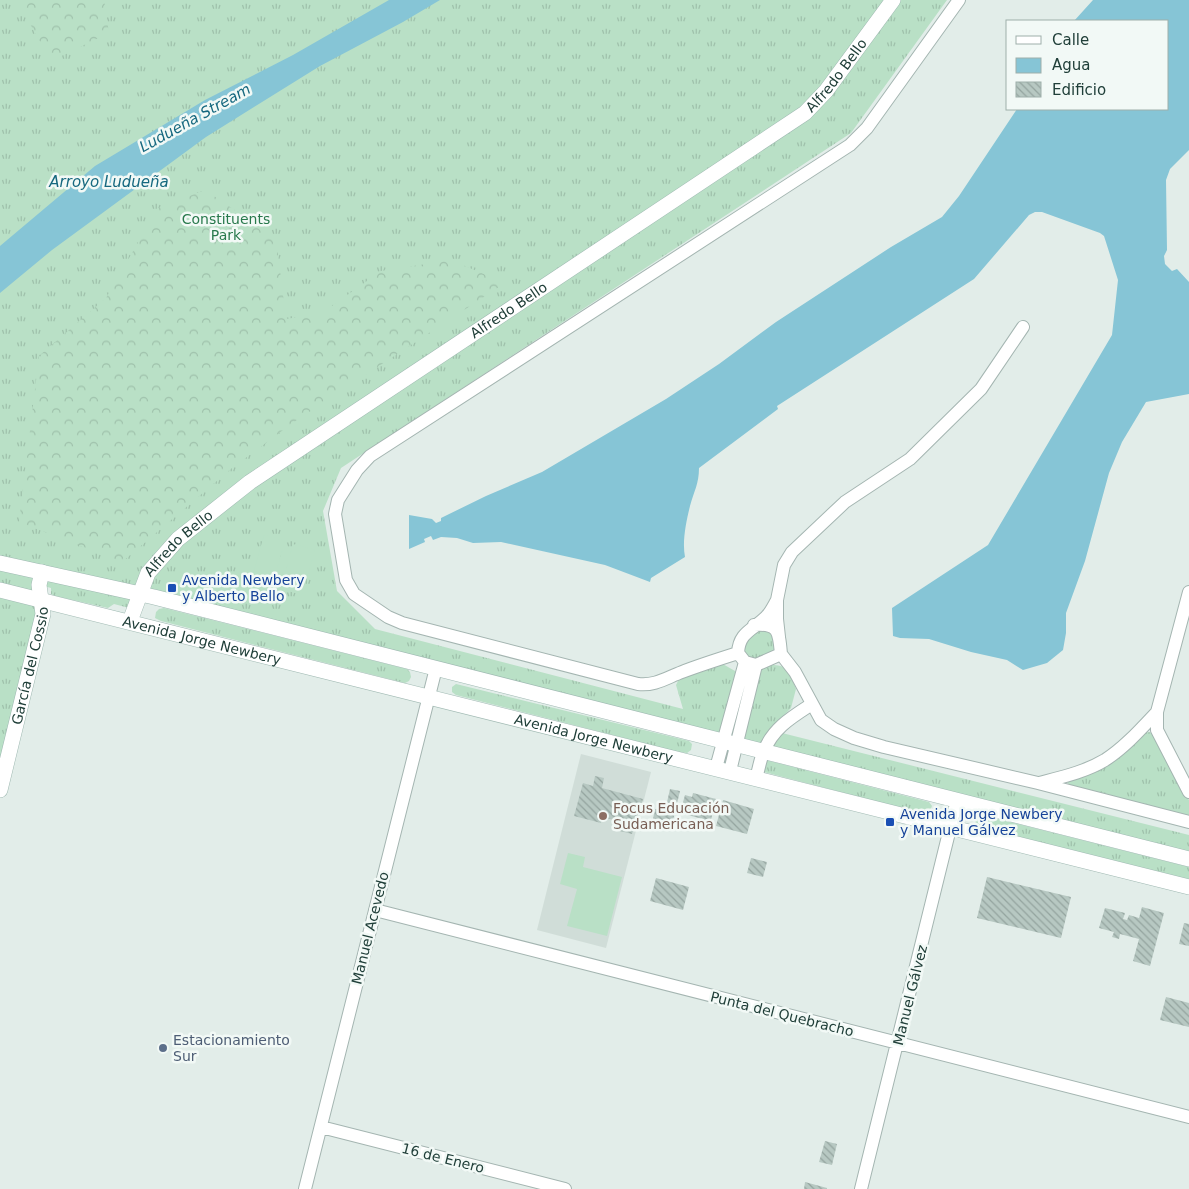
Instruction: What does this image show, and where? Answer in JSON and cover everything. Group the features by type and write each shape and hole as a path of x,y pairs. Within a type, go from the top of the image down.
{"main road":[{"name":"Alfredo Bello","path":"130,621 148,572 178,539 250,482 805,113 826,90 893,0"},
{"name":"Avenida Jorge Newbery","path":"0,563 140,593 1189,859"},
{"name":"García del Cossio","path":"0,790 44,614 39,585 42,572"},
{"name":"Avenida Jorge Newbery","path":"0,590 1189,887"}],"street":[{"path":"781,654 680,673 657,684 647,685 402,623 388,617 354,594 346,580 335,514 338,500 370,456 850,144 867,128 959,0"},
{"path":"1023,327 981,389 910,459 845,502 792,552 784,564 777,600 776,619 781,654 795,672 821,720 834,729 854,738 1189,822"},
{"path":"1189,592 1157,712 1157,730 1189,792"},
{"path":"723,770 746,660 738,645 744,635 754,625 767,616 777,600"},
{"path":"754,625 767,624 774,628 779,637"},
{"name":"Manuel Acevedo","path":"305,1189 436,668"},
{"path":"756,778 764,751 775,732 786,720 812,704"},
{"path":"1038,783 1079,772 1106,759 1157,712"},
{"name":"Manuel Gálvez","path":"861,1189 957,800"},
{"name":"Punta del Quebracho","path":"375,910 1189,1117"},
{"name":"16 de Enero","path":"320,1127 565,1189"}],"shaded area":[{"name":"Focus Educación Sudamericana","path":"581,754 651,772 606,948 537,930"}],"green space":[{"name":"Constituents Park","path":"0,0 947,0 851,133 341,468 323,511 337,591 375,629 683,709 676,685 679,679 721,663 737,674 728,708 750,714 754,684 762,667 769,665 781,666 791,676 796,689 791,708 770,730 1189,835 1189,859 140,593 133,609 114,604 108,608 55,596 51,594 51,588 40,585 43,614 0,790"},
{"path":"24,0 104,0 109,33 51,61 25,15"},
{"path":"205,190 276,238 286,319 322,313 381,271 451,260 505,283 294,422 232,468 122,562 19,522 39,356 106,298 158,208"},
{"path":"264,535 285,541 272,586 251,581"},
{"path":"293,544 315,550 302,595 281,589"},
{"path":"164,608 407,669 411,677 405,683 155,618 156,612"},
{"path":"767,624 781,654 756,665 738,645"},
{"path":"456,684 689,741 692,744 691,750 687,753 679,752 456,695 452,692 452,687"},
{"path":"1143,733 1152,733 1189,800 1189,818 1071,789 1067,781"},
{"path":"762,759 929,802 932,806 930,811 925,814 760,771"},
{"path":"982,815 1189,867 1189,881 986,829 976,824 975,820 977,817"},
{"path":"568,853 585,857 583,867 622,877 607,936 567,926 577,889 560,884"}],"water":[{"name":"Arroyo Ludueña","path":"389,0 440,0 320,66 206,137 52,250 0,293 0,246 95,166 205,100 293,55"},
{"path":"1093,0 1189,0 1189,150 1170,169 1166,180 1167,250 1164,256 1165,264 1172,271 1177,269 1189,282 1189,394 1146,402 1122,442 1109,473 1085,561 1066,613 1066,633 1063,650 1047,663 1023,670 1007,660 971,652 929,639 893,636 892,608 988,545 1112,335 1118,280 1104,236 1042,212 1035,212 1029,215 974,279 777,406 778,409 699,468 686,525 685,557 651,578 650,582 605,565 501,542 473,543 457,538 441,537 433,540 431,536 424,539 425,542 409,549 409,515 432,519 436,523 441,521 441,518 486,496 542,472 666,399 719,364 776,322 891,247 942,217 959,196 1016,110 1169,110 1169,20 1075,20"}],"building":[{"path":"595,776 604,778 602,788 643,799 632,834 612,829 614,820 602,817 601,823 574,816 583,783 593,786"},
{"path":"670,789 680,791 671,829 652,824 655,809 665,811"},
{"path":"693,793 716,799 709,828 702,826 703,819 680,813 685,795 692,797"},
{"path":"723,800 754,809 747,834 716,826"},
{"path":"751,858 767,862 763,877 747,873"},
{"path":"987,877 1071,897 1061,938 977,918"},
{"path":"656,878 689,887 683,910 650,901"},
{"path":"1142,907 1164,913 1150,966 1133,961 1139,939 1120,934 1119,939 1112,937 1114,932 1099,928 1105,908 1125,913 1123,919 1127,920 1129,915 1139,918"},
{"path":"1184,923 1189,924 1189,946 1179,944"},
{"path":"1166,997 1189,1003 1189,1027 1160,1020"},
{"path":"825,1141 837,1144 832,1165 819,1162"},
{"path":"805,1182 827,1188 827,1189 804,1189"}],"place":[{"name":"Avenida Newbery y Alberto Bello","path":"172,588"},
{"name":"Focus Educación Sudamericana","path":"603,816"},
{"name":"Avenida Jorge Newbery y Manuel Gálvez","path":"890,822"},
{"name":"Estacionamiento Sur","path":"163,1048"}],"water label":[{"name":"Ludueña Stream","path":"195,118"}]}
